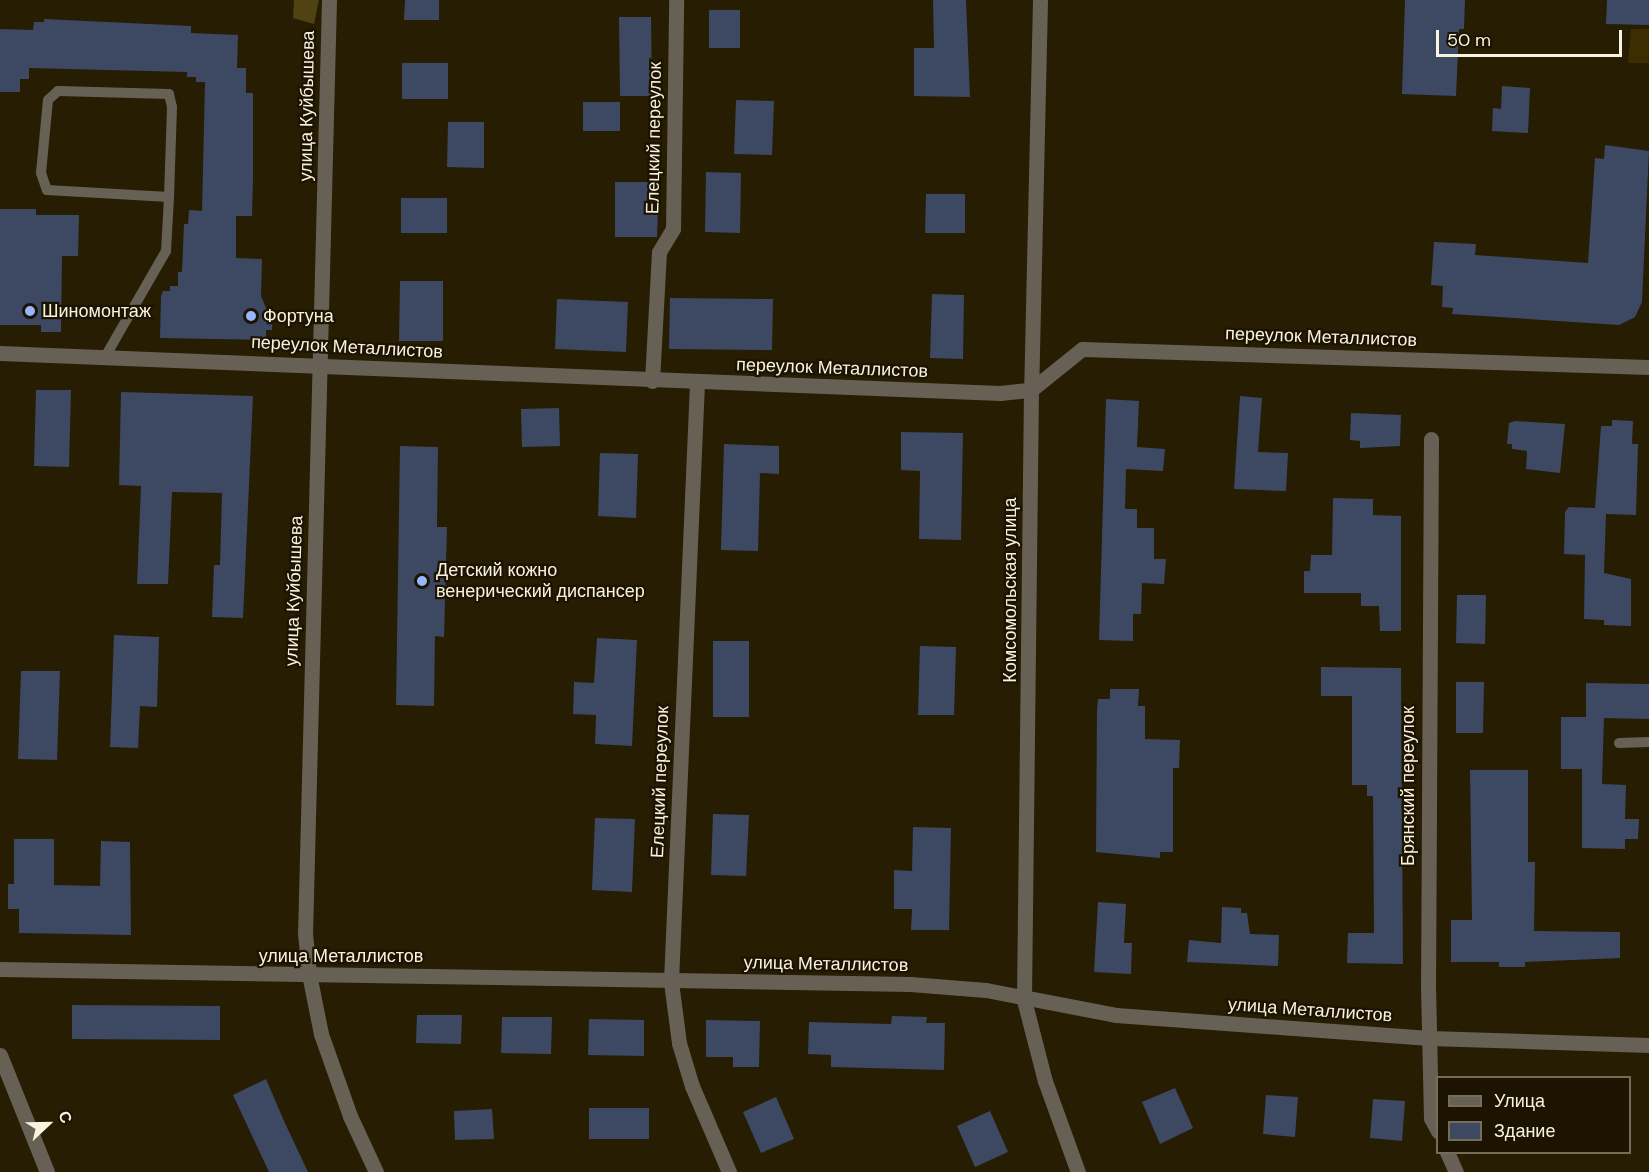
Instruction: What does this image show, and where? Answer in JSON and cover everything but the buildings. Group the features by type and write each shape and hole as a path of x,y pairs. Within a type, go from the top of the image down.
{"street":[{"name":"улица Куйбышева","path":"329,0 321,365 311,624 305,933 309,974 321,1034 350,1116 376,1172"},
{"name":"Елецкий переулок","path":"652,381 659,252 673,229 675,0"},
{"name":"Комсомольская улица","path":"1040,0 1031,390 1024,1000 1045,1081 1078,1172"},
{"name":"переулок Металлистов","path":"0,353 321,365 697,383 1000,393 1031,390 1082,349 1649,368"},
{"name":"Елецкий переулок","path":"697,383 671,982 680,1043 692,1086 729,1172"},
{"name":"Брянский переулок","path":"1431,439 1429,1038 1431,1118 1436,1129"},
{"name":"улица Металлистов","path":"0,969 671,982 910,984 986,990 1024,1000 1116,1016 1429,1038 1649,1045"},
{"path":"0,1055 47,1172"},
{"path":"1448,1154 1456,1172"}],"lane":[{"path":"105,357 166,250 169,197 169,94 58,91 48,100 41,173 47,190 169,197"},
{"path":"1619,742 1649,742"}],"shaded area":[{"path":"294,0 319,0 314,24 293,18"},
{"path":"1631,29 1649,29 1649,63 1628,63"}],"place":[{"name":"Шиномонтаж","path":"30,311"},
{"name":"Фортуна","path":"251,316"},
{"name":"Детский кожно венерический диспансер","path":"422,581"}]}
